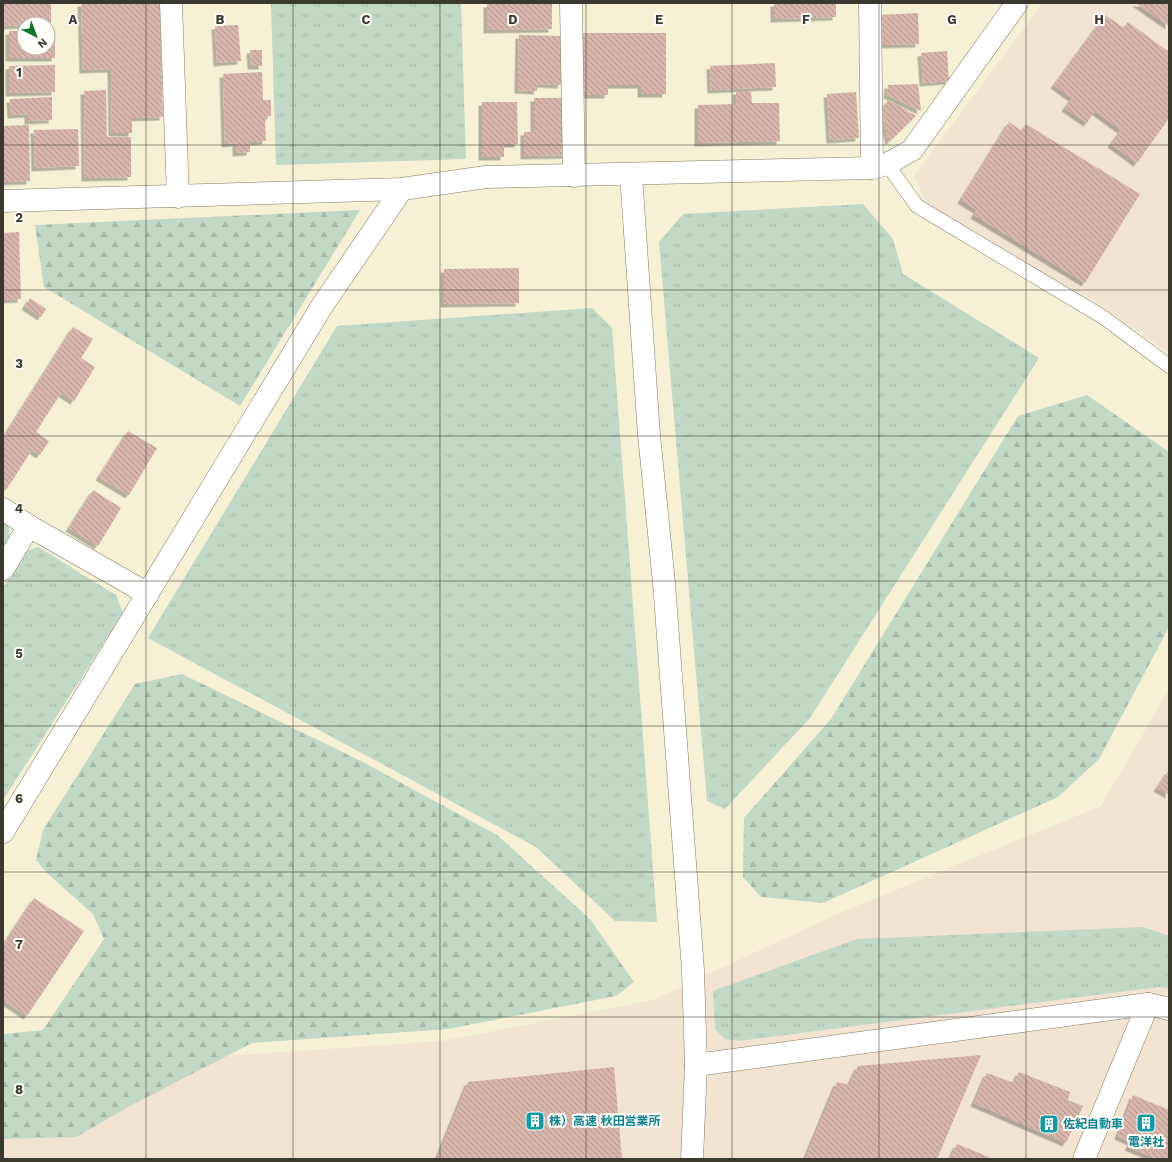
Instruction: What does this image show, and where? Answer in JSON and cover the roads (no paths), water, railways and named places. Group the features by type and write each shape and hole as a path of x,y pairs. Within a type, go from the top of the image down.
{"street":[{"path":"171,3 178,197"},
{"path":"571,3 574,176"},
{"path":"870,3 880,166"},
{"path":"3,201 178,197 402,189 486,178 631,175 880,166 912,150 1017,3"},
{"path":"631,175 649,435 664,584 693,970 696,1066 692,1159"},
{"path":"3,832 322,306 402,189"},
{"path":"3,509 29,526 148,594"},
{"path":"3,569 29,526"},
{"path":"696,1066 1148,1004 1169,1009"},
{"path":"1084,1159 1148,1004"}],"lane":[{"path":"880,166 918,206 1103,317 1169,366"}],"place":[{"name":"株）高速 秋田営業所","path":"535,1121"},
{"name":"電洋社","path":"1146,1123"},
{"name":"佐紀自動車","path":"1049,1124"}]}
